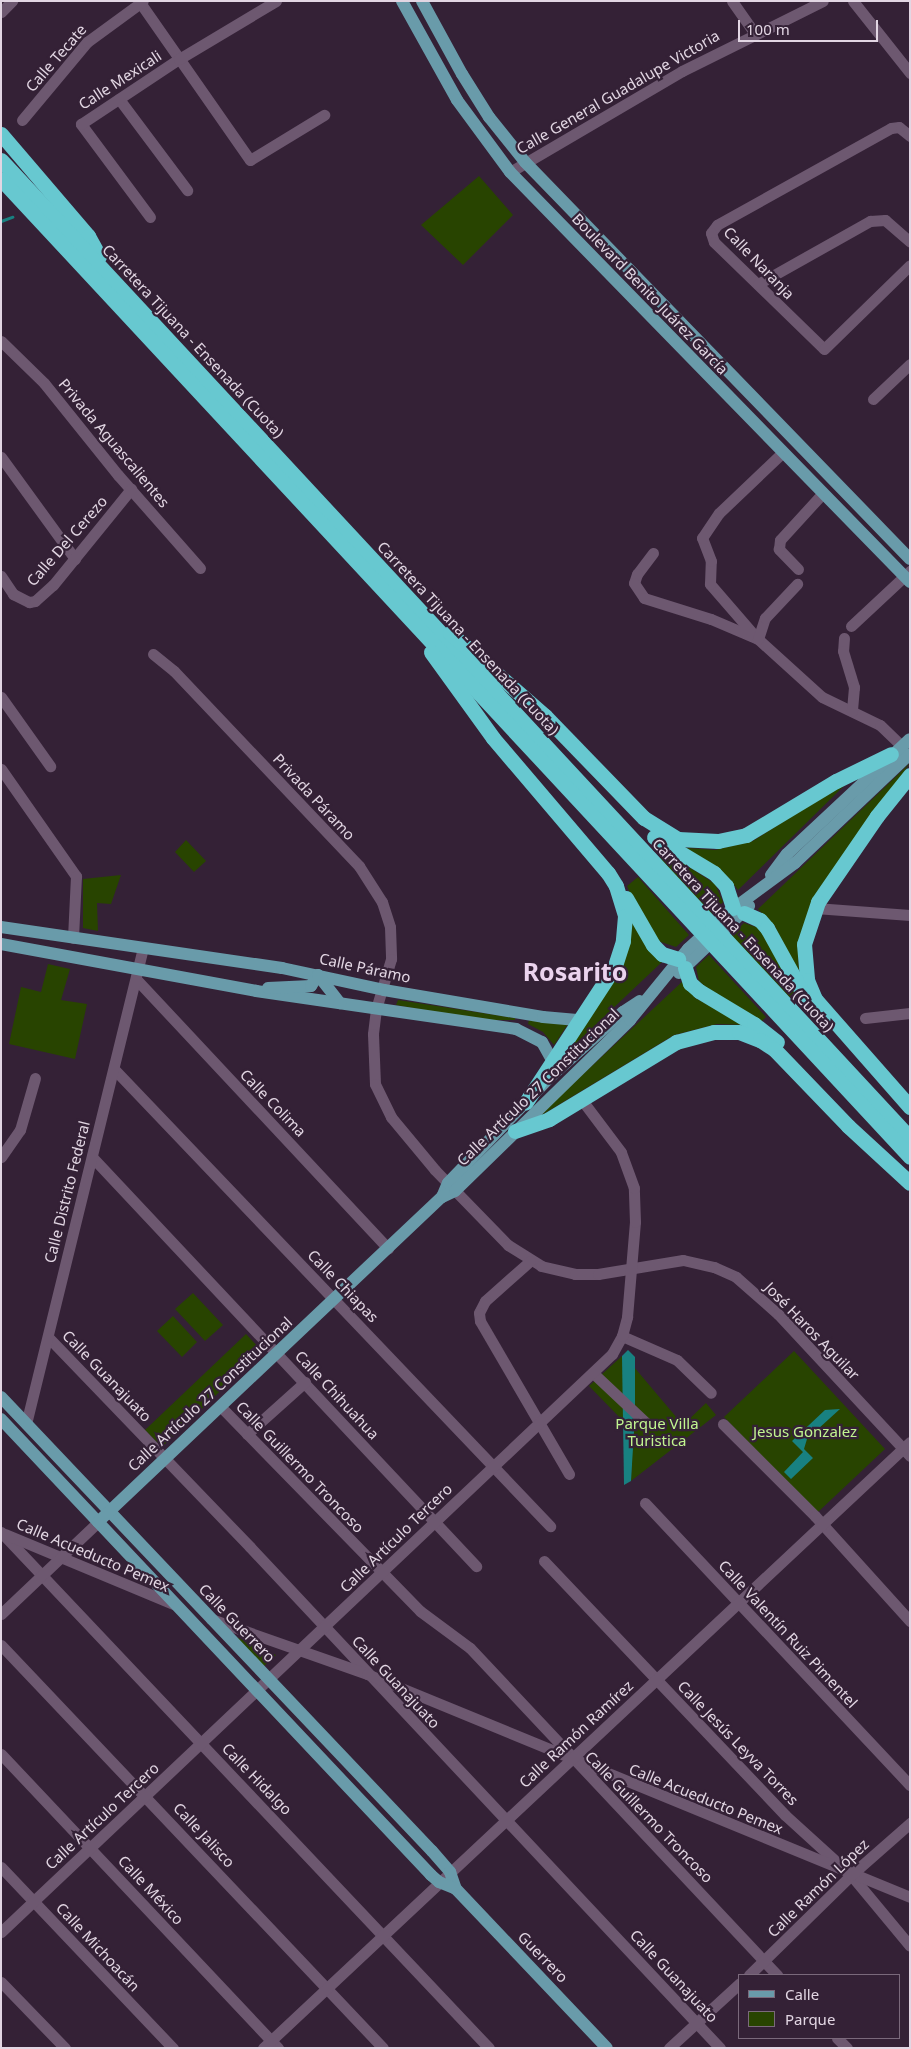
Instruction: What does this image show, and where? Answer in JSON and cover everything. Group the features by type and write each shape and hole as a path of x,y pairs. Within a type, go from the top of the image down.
{"highway":[{"path":"1,134 88,236 109,275"},
{"name":"Carretera Tijuana - Ensenada (Cuota)","path":"1,160 109,275 423,624 910,1157"},
{"name":"Carretera Tijuana - Ensenada (Cuota)","path":"1,179 910,1138"},
{"path":"423,624 459,640 545,716 644,818 664,832 691,842 718,841 746,834 836,781 903,748"},
{"path":"423,624 440,665 493,738 598,860 616,886 622,903 625,929 617,960 604,987 552,1060 526,1102"},
{"path":"513,688 646,831 718,877 726,886 735,914 760,920 767,928 808,1003 910,1115"},
{"path":"493,738 532,778 606,863 653,945 662,954 687,958 690,983 699,991 770,1035 892,1160 910,1183"},
{"path":"910,775 877,816 815,908 804,944 811,991 825,1012 910,1106"},
{"path":"515,1131 549,1119 676,1042 714,1032 739,1032 760,1040 774,1049 848,1126 910,1183"}],"main road":[{"name":"Boulevard Benito Juárez García","path":"402,1 457,100 510,172 822,494 908,576"},
{"name":"Boulevard Benito Juárez García","path":"422,1 462,74 489,117 525,162 910,559"},
{"name":"Calle Artículo 27 Constitucional","path":"98,1522 452,1187 515,1131 630,1020 651,994 687,958 763,886 788,854 903,748"},
{"name":"Calle Artículo 27 Constitucional","path":"763,886 795,863 903,748"},
{"path":"1,927 143,949"},
{"path":"1,944 137,974 516,1029 542,1042 552,1060"},
{"name":"Calle Páramo","path":"143,949 318,975 384,990 543,1017 580,1020"},
{"path":"256,991 311,986 318,975 340,1003"},
{"name":"Calle Artículo 27 Constitucional","path":"452,1187 526,1102 616,1018 651,994"},
{"name":"Calle Guerrero","path":"1,1397 108,1513 269,1678 450,1872"},
{"path":"1,1420 173,1604 439,1882"},
{"name":"Guerrero","path":"450,1872 456,1889 607,2048"},
{"name":"Guerrero","path":"439,1882 456,1889"}],"street":[{"path":"1,12 12,1"},
{"name":"Calle Mexicali","path":"150,217 81,126 179,59 276,1"},
{"path":"732,1 754,33"},
{"name":"Calle General Guadalupe Victoria","path":"510,172 754,33 823,1"},
{"path":"853,1 910,73"},
{"path":"140,2 250,160 324,115"},
{"name":"Calle Tecate","path":"22,120 87,42 140,2"},
{"path":"119,99 188,190"},
{"name":"Calle Naranja","path":"907,272 824,349 714,242 711,233 713,228 891,128 899,127 910,136"},
{"path":"758,284 870,221 885,220 910,242"},
{"name":"Privada Aguascalientes","path":"1,340 44,383 200,568"},
{"path":"873,399 910,364"},
{"path":"782,453 719,513 702,538 711,561 710,584 758,639 822,697 890,732 903,748"},
{"path":"1,457 75,558"},
{"name":"Calle Del Cerezo","path":"1,576 13,594 29,602 44,594 132,489"},
{"path":"798,569 779,549 780,540 822,494"},
{"path":"653,553 637,574 634,584 644,598 711,619 758,639"},
{"path":"851,626 908,576"},
{"path":"758,639 765,618 798,584"},
{"path":"844,638 843,651 854,687 852,711"},
{"name":"Privada Páramo","path":"153,654 166,664 307,811 372,884 385,908 390,927 391,959 384,990"},
{"path":"1,697 50,766"},
{"path":"1,770 76,876 74,938"},
{"path":"815,908 910,914"},
{"name":"Calle Distrito Federal","path":"26,1424 143,949"},
{"name":"Calle Colima","path":"137,974 388,1248"},
{"name":"José Haros Aguilar","path":"384,990 376,1009 373,1069 382,1102 410,1141 508,1245 530,1261 575,1274 696,1262 736,1278 778,1314 907,1449"},
{"path":"865,1018 910,1013"},
{"name":"Calle Chiapas","path":"114,1069 335,1298 491,1467 550,1526"},
{"path":"1,1157 20,1130 35,1078"},
{"name":"Calle Artículo Tercero","path":"1,1932 202,1744 256,1690 612,1354 622,1336 627,1317 636,1205 630,1170 621,1152 581,1099"},
{"name":"Calle Chihuahua","path":"93,1158 476,1566"},
{"path":"530,1261 485,1301 479,1317 538,1424 569,1474"},
{"path":"622,1336 677,1360 711,1392"},
{"name":"Calle Guanajuato","path":"48,1337 324,1626 720,2048"},
{"path":"593,1373 646,1423"},
{"path":"247,1434 305,1382"},
{"name":"Calle Guillermo Troncoso","path":"220,1407 429,1619 470,1648 572,1760 715,1906 776,1974"},
{"path":"723,1424 822,1524 910,1621"},
{"name":"Calle Ramón Ramírez","path":"270,2045 327,1987 504,1820 572,1760 822,1524 907,1449"},
{"name":"Calle Valentín Ruiz Pimentel","path":"645,1504 910,1786"},
{"name":"Calle Artículo 27 Constitucional","path":"1,1614 98,1522"},
{"name":"Calle Acueducto Pemex","path":"2,1533 173,1604"},
{"name":"Calle Hidalgo","path":"2,1533 490,2048"},
{"name":"Calle Jesús Leyva Torres","path":"544,1561 785,1815 851,1875 910,1946"},
{"name":"Calle Acueducto Pemex","path":"212,1619 367,1674 851,1875 910,1897"},
{"name":"Calle Jalisco","path":"1,1645 383,2048"},
{"name":"Calle México","path":"1,1754 91,1847 270,2045"},
{"name":"Calle Ramón López","path":"750,1974 851,1875 910,1823"},
{"name":"Calle Michoacán","path":"1,1866 172,2048"},
{"path":"1,1982 65,2048"},
{"path":"669,2048 738,1986"},
{"path":"838,2039 847,2048"}],"green space":[{"path":"479,176 513,215 463,265 421,225"},
{"path":"910,763 851,847 798,956 800,984 775,926 758,909"},
{"path":"852,778 738,890 728,877 675,847 715,850 753,841"},
{"path":"186,840 206,861 194,872 175,852"},
{"path":"666,852 715,884 723,902 710,916 657,860"},
{"path":"121,875 111,904 97,903 98,931 83,928 83,879"},
{"path":"638,877 689,935 676,947 658,941 639,914 627,886"},
{"path":"628,908 663,961 553,1065 612,982"},
{"path":"744,923 762,929 796,990 789,997 731,936"},
{"path":"709,955 766,1017 759,1024 727,1006 699,981 696,967"},
{"path":"48,964 70,969 61,1000 87,1004 75,1059 9,1044 21,987 41,992"},
{"path":"684,980 695,998 746,1025 717,1024 674,1035 535,1119"},
{"path":"398,1000 515,1018 515,1020 481,1020 396,1005"},
{"path":"529,1020 568,1024 554,1045 543,1032 528,1024"},
{"path":"193,1293 223,1325 205,1341 175,1309"},
{"path":"173,1316 197,1342 182,1357 157,1331"},
{"path":"246,1334 262,1351 162,1447 145,1430"},
{"name":"Jesus Gonzalez","path":"794,1351 885,1449 817,1513 724,1417"},
{"name":"Parque Villa Turistica","path":"622,1356 625,1376 625,1423 589,1386"},
{"name":"Parque Villa Turistica","path":"634,1367 683,1425 706,1403 716,1415 631,1481"},
{"path":"234,1636 276,1655 263,1667"}],"shaded area":[{"path":"628,1350 635,1357 635,1415 631,1481 624,1485 622,1356"},
{"path":"840,1409 807,1439 804,1449 813,1458 791,1479 784,1472 803,1452 792,1441 825,1410"}],"waterway":[{"path":"1,221 12,217"}],"district":[{"name":"Rosarito","path":"575,971"}]}
